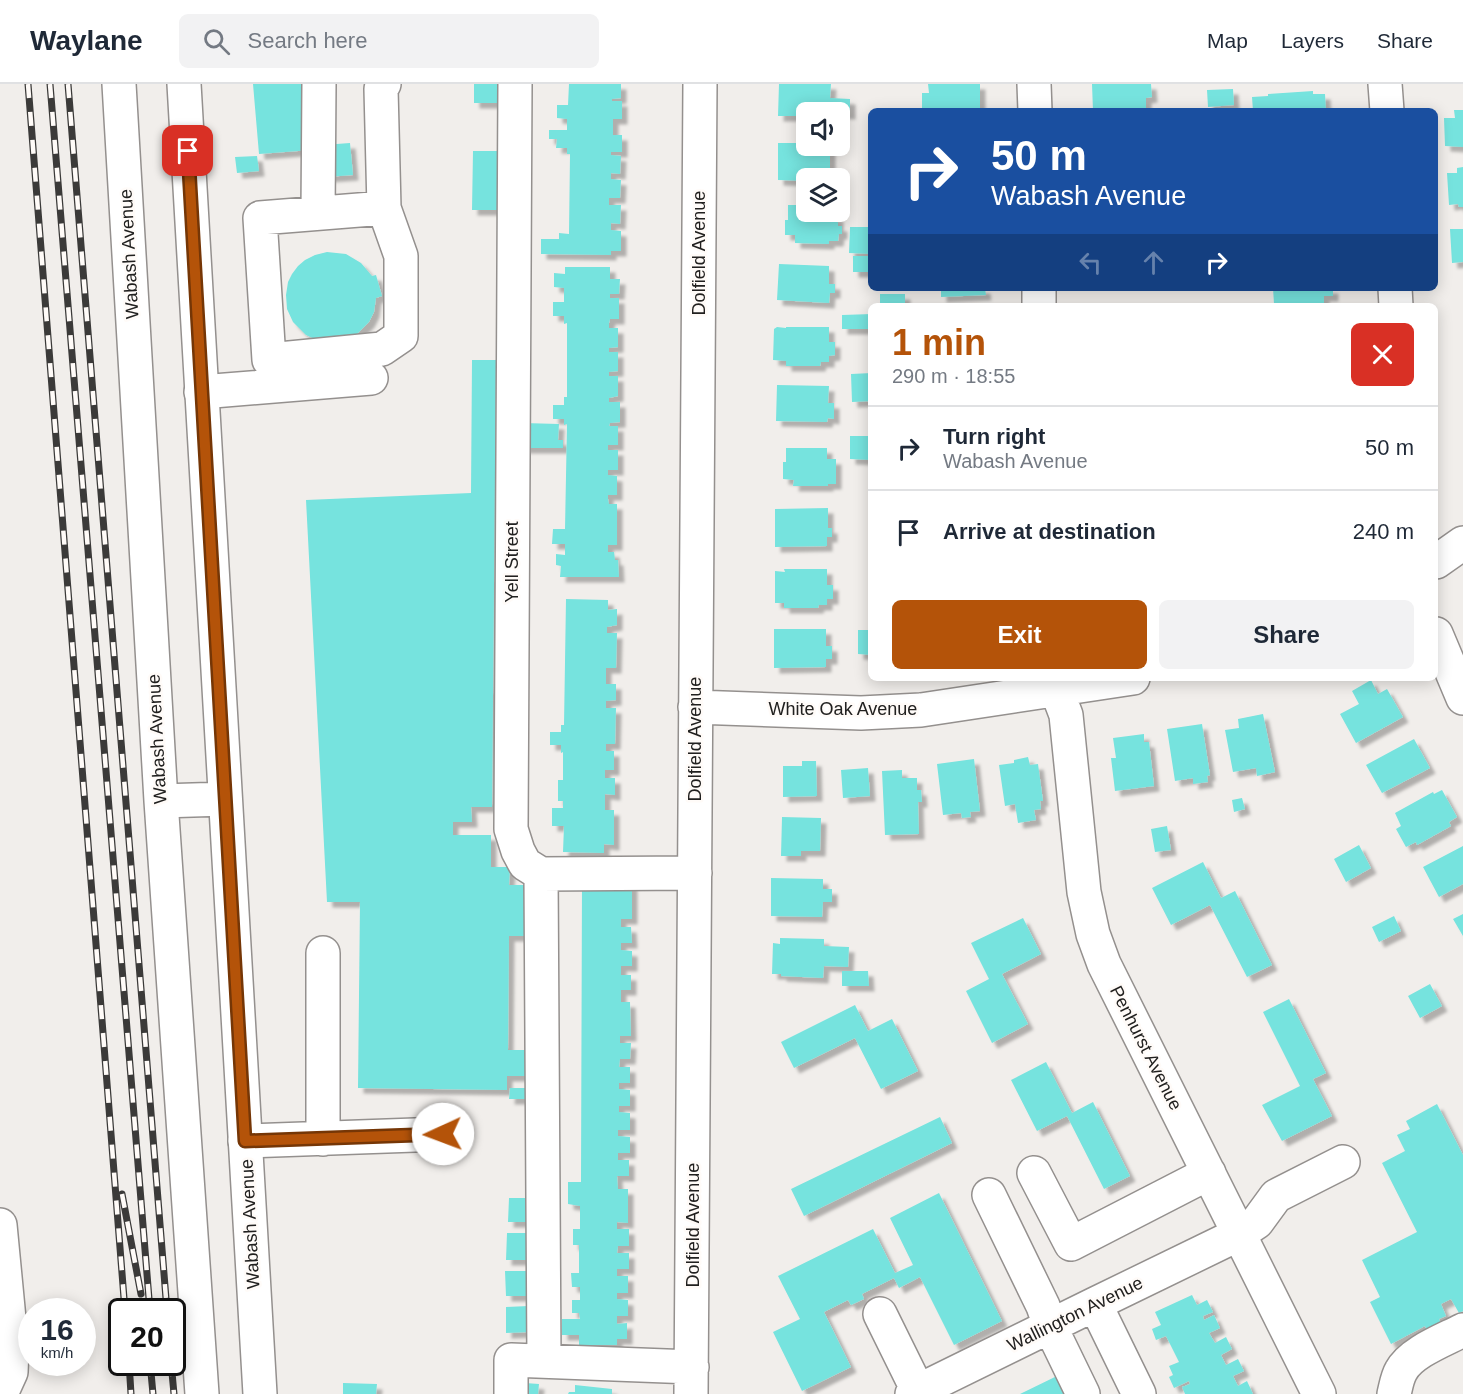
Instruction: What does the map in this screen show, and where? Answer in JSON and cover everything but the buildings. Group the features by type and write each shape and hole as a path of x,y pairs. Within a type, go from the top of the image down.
{"street":[{"name":"Wabash Avenue","path":"118,84 161,801 202,1394"},
{"name":"Wabash Avenue","path":"184,84 261,1394"},
{"path":"318,213 319,84"},
{"path":"384,84 381,88 384,208 401,256 401,336 382,350 269,360 260,218 384,208"},
{"name":"Yell Street","path":"515,84 511,829 525,864 541,874"},
{"name":"Dolfield Avenue","path":"692,1380 700,84"},
{"path":"1034,84 1035,108"},
{"path":"1385,84 1387,108"},
{"path":"201,392 371,378"},
{"path":"1438,561 1463,543"},
{"path":"1438,639 1463,698"},
{"name":"White Oak Avenue","path":"695,707 861,713 921,710 1054,684 1094,681"},
{"name":"Penhurst Avenue","path":"1054,684 1066,715 1083,892 1093,934 1104,964 1319,1394"},
{"path":"161,801 225,799"},
{"path":"544,1361 541,874 695,873"},
{"path":"323,953 323,1138"},
{"path":"245,1141 443,1134"},
{"name":"Wallington Avenue","path":"915,1392 1239,1234 1257,1222 1276,1196 1343,1162"},
{"path":"1034,1173 1071,1244 1209,1173"},
{"path":"989,1195 1083,1394"},
{"path":"0,1225 12,1350 11,1372 1,1394"},
{"path":"1095,1304 1139,1394"},
{"path":"880,1314 915,1392"},
{"path":"1395,1394 1397,1380 1402,1369 1410,1360 1422,1351 1463,1330"},
{"path":"511,1394 511,1360 544,1361 692,1380"}],"railway":[{"path":"28,84 124,1298"},
{"path":"50,84 149,1298"},
{"path":"68,84 166,1298"},
{"path":"122,1194 141,1294"},
{"path":"130,1376 131,1394"},
{"path":"151,1376 153,1394"},
{"path":"172,1376 174,1394"}],"route":[{"path":"188,151 245,1141 443,1134"}]}
